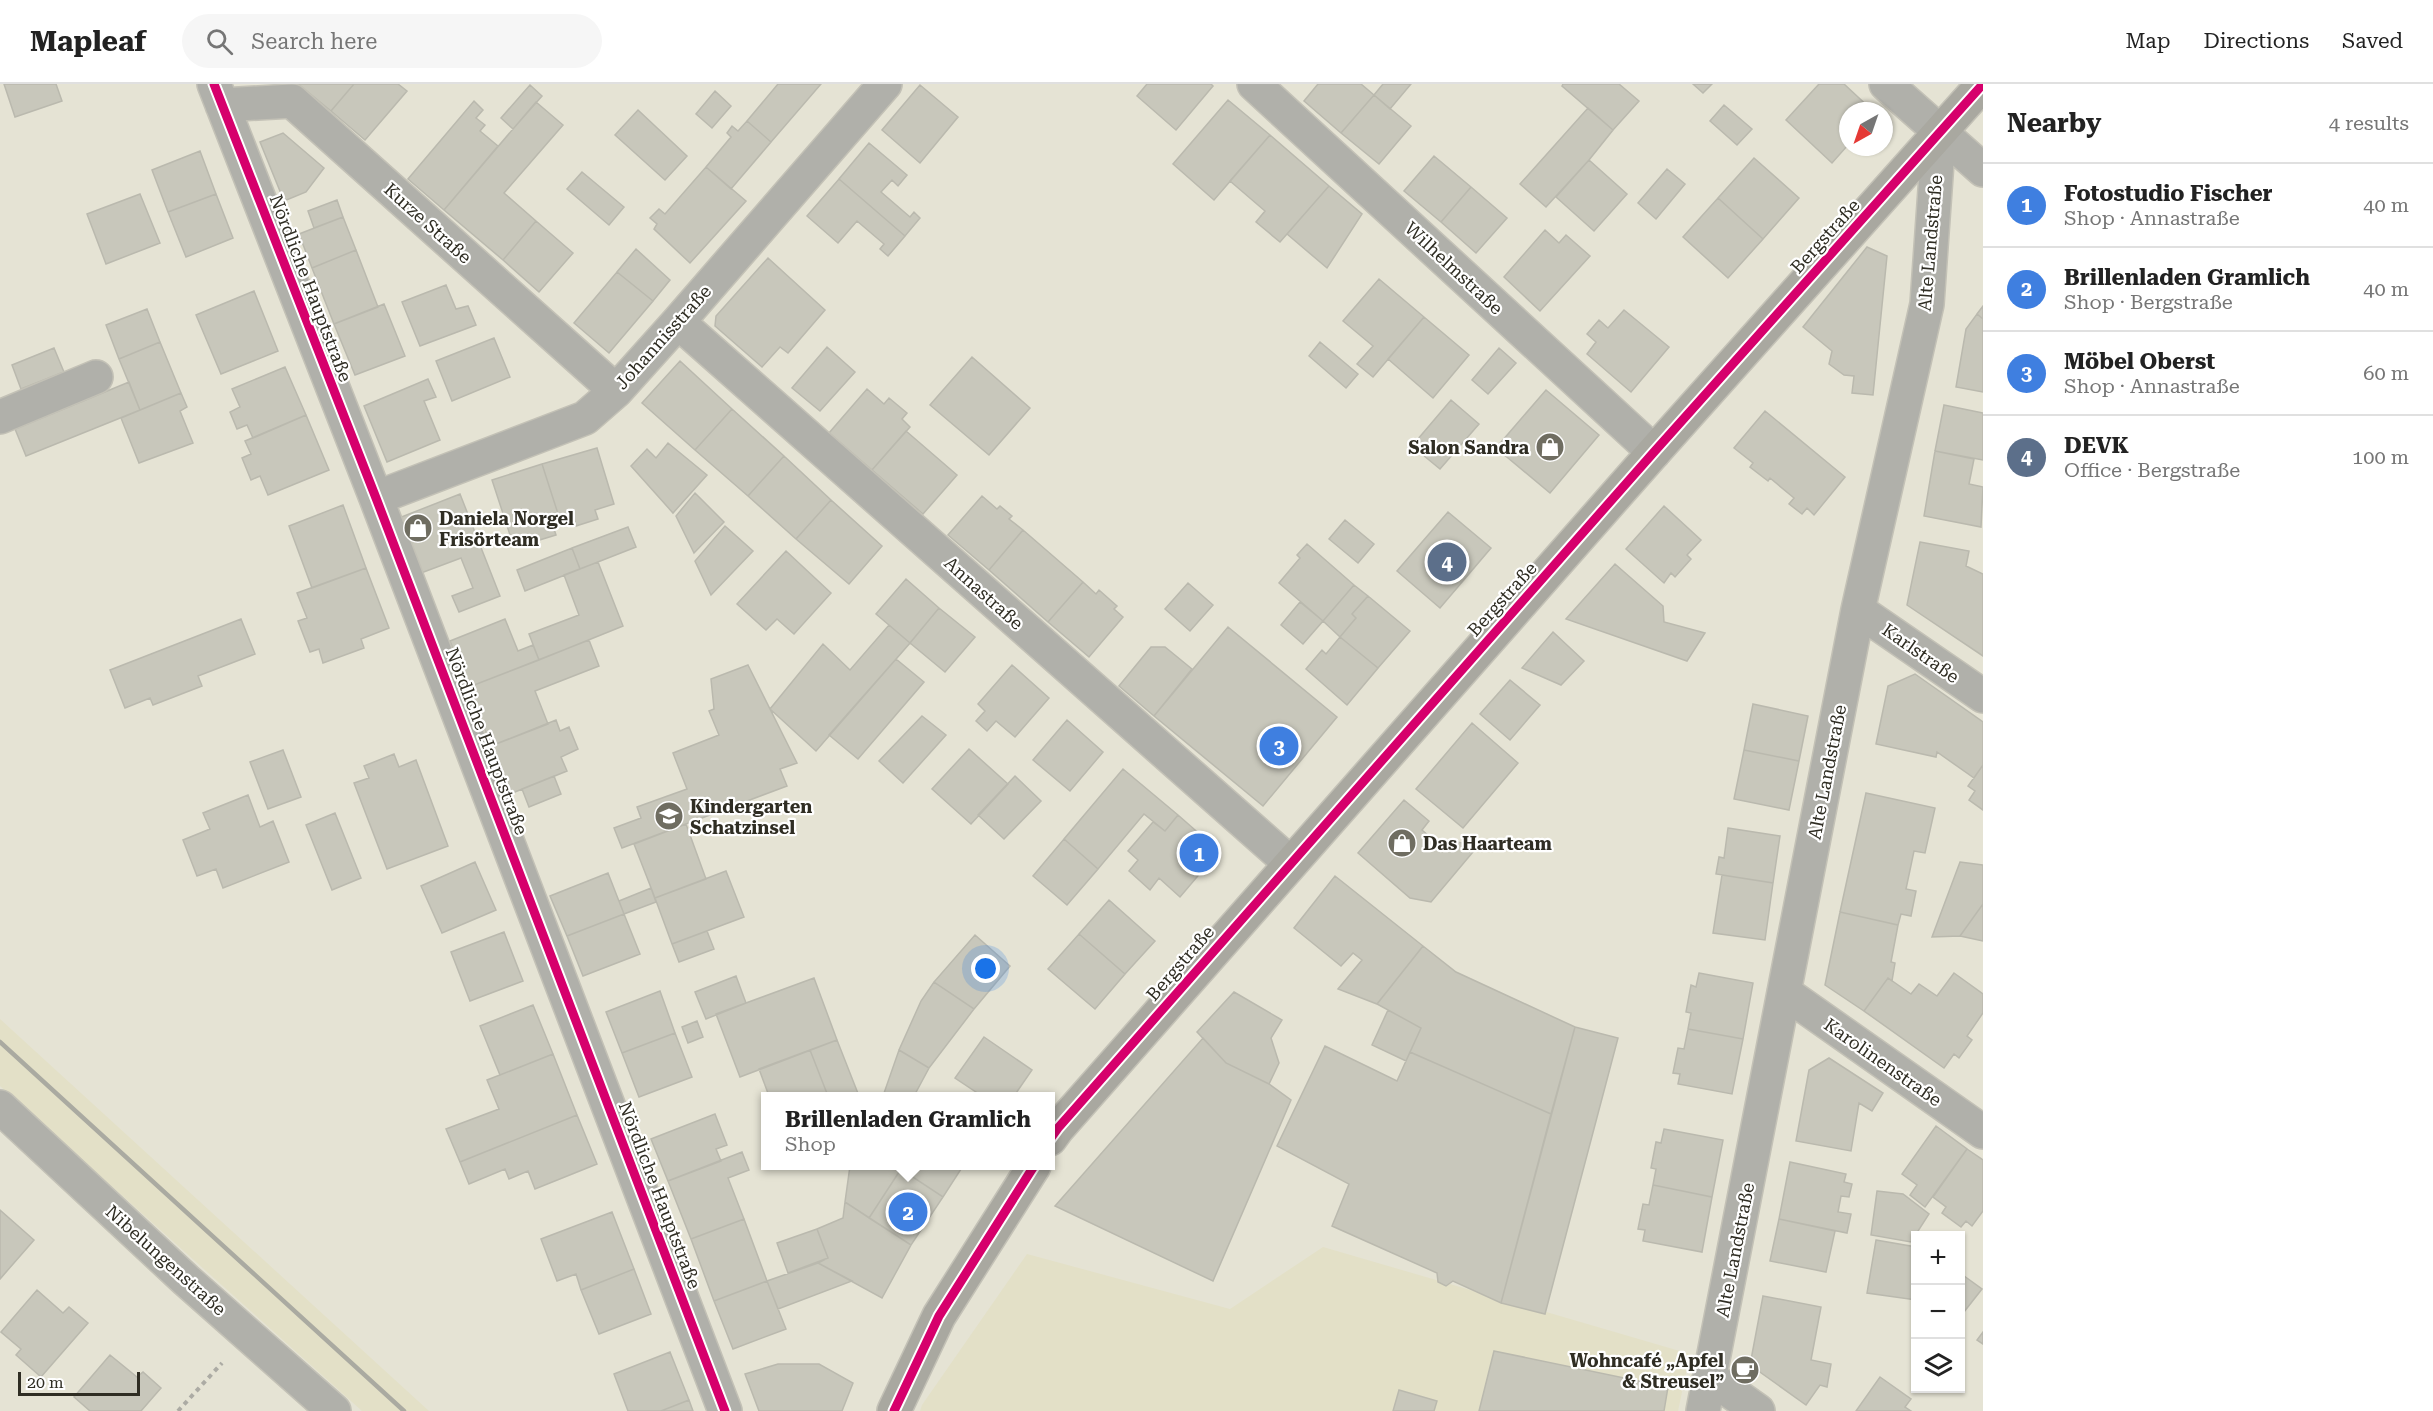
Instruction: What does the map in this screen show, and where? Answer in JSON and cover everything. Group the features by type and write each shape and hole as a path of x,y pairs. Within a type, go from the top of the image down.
{"main road":[{"name":"Bergstraße","path":"1055,1132 1290,863 1983,84"},
{"path":"894,1411 939,1316 1031,1170"}],"street":[{"name":"Johannisstraße","path":"376,498 585,418 616,391 678,322 883,84"},
{"name":"Wilhelmstraße","path":"1254,84 1654,452"},
{"path":"1886,84 1983,170"},
{"name":"Kurze Straße","path":"218,95 292,101 616,391"},
{"name":"Nördliche Hauptstraße","path":"218,95 376,498 725,1411"},
{"name":"Alte Landstraße","path":"1703,1411 1858,610 1927,304 1939,133"},
{"name":"Annastraße","path":"678,322 1290,863"},
{"path":"0,417 96,377"},
{"name":"Karlstraße","path":"1858,610 1983,696"},
{"name":"Karolinenstraße","path":"1784,992 1983,1132"},
{"name":"Nibelungenstraße","path":"0,1107 177,1273 334,1411"},
{"path":"1710,1377 1758,1411"}],"path":[{"path":"178,1411 248,1335"}],"shaded area":[{"path":"0,1019 429,1411 362,1411 0,1086"},
{"path":"1323,1247 1690,1354 1678,1411 920,1411 1027,1254 1230,1309"}],"building":[{"path":"4,84 56,84 62,101 15,117"},
{"path":"298,84 354,84 331,111"},
{"path":"354,84 398,84 407,91 365,140 331,111"},
{"path":"778,84 821,84 771,142 747,121"},
{"path":"1147,84 1211,84 1213,86 1176,130 1137,96"},
{"path":"1318,84 1361,84 1374,95 1341,133 1304,101"},
{"path":"1383,84 1411,84 1390,109 1374,95"},
{"path":"1563,84 1619,84 1639,101 1613,130 1562,86"},
{"path":"1693,84 1712,84 1703,93"},
{"path":"1819,84 1844,84 1863,102 1839,102 1839,155 1832,163 1786,120"},
{"path":"530,85 542,96 513,129 501,118"},
{"path":"920,85 958,117 920,163 882,130"},
{"path":"715,91 731,106 712,128 696,114"},
{"path":"1374,95 1411,126 1379,164 1341,133"},
{"path":"1228,100 1270,135 1214,200 1173,164"},
{"path":"474,101 483,110 476,118 485,125 480,131 498,146 444,210 408,179"},
{"path":"536,102 563,125 504,193 536,221 503,260 444,210"},
{"path":"1724,105 1752,129 1737,145 1710,121"},
{"path":"1588,108 1613,130 1546,207 1520,184"},
{"path":"638,110 687,156 665,180 615,135"},
{"path":"747,121 771,142 731,189 706,167 731,137 727,133 732,126 738,131"},
{"path":"283,133 324,168 306,192 284,201 260,142"},
{"path":"1270,135 1329,186 1280,242 1256,222 1265,211 1230,181"},
{"path":"869,143 907,175 898,186 892,180 881,192 910,217 914,212 920,218 905,236 839,179"},
{"path":"200,151 216,194 168,212 152,170"},
{"path":"1434,156 1471,187 1441,222 1404,191"},
{"path":"1754,158 1799,198 1763,239 1718,198"},
{"path":"1589,160 1627,194 1594,231 1556,197"},
{"path":"706,167 746,201 690,263 654,229 657,224 650,218 659,209 665,214"},
{"path":"1667,169 1685,184 1656,219 1638,203"},
{"path":"582,172 624,207 609,225 567,189"},
{"path":"839,179 905,236 888,256 880,249 884,244 857,221 838,243 807,216"},
{"path":"1329,186 1362,214 1327,268 1287,234"},
{"path":"1471,187 1507,218 1476,253 1441,222"},
{"path":"140,194 160,243 106,264 87,214"},
{"path":"216,194 233,238 186,257 168,212"},
{"path":"1718,198 1763,239 1728,278 1683,237"},
{"path":"337,200 343,217 314,228 308,211"},
{"path":"343,217 356,250 312,268 299,234"},
{"path":"536,221 573,253 539,292 503,260"},
{"path":"1545,230 1559,243 1566,235 1590,256 1540,311 1504,277"},
{"path":"1867,247 1887,256 1873,395 1852,393 1854,376 1844,375 1829,364 1832,351 1803,327"},
{"path":"636,249 670,280 653,301 617,272"},
{"path":"356,250 378,307 334,324 312,268"},
{"path":"768,258 825,310 788,353 780,347 762,367 715,326 716,316"},
{"path":"617,272 653,301 609,353 574,323"},
{"path":"1379,279 1424,317 1373,377 1357,364 1373,346 1343,321"},
{"path":"446,285 456,309 468,306 476,325 420,346 402,302"},
{"path":"254,291 278,351 221,374 196,315"},
{"path":"384,304 405,356 355,375 334,324"},
{"path":"1983,306 1983,319 1977,314"},
{"path":"147,309 160,342 119,359 106,325"},
{"path":"1624,310 1669,347 1631,392 1587,354 1596,342 1587,334 1599,320 1608,328"},
{"path":"1977,314 1983,319 1983,392 1956,387 1966,329"},
{"path":"1424,317 1469,355 1433,398 1388,359"},
{"path":"494,338 510,377 452,401 436,361"},
{"path":"160,342 181,393 140,410 119,359"},
{"path":"1320,342 1358,374 1346,388 1309,356"},
{"path":"827,347 855,372 820,411 792,388"},
{"path":"54,348 64,372 21,389 12,365"},
{"path":"1499,348 1516,363 1488,394 1472,380"},
{"path":"972,357 1030,408 989,455 930,405"},
{"path":"680,361 732,409 695,450 642,403"},
{"path":"285,367 306,415 253,438 247,425 237,429 230,412 240,407 232,389"},
{"path":"428,379 436,397 424,401 440,440 387,462 364,406"},
{"path":"129,382 140,410 26,456 15,429"},
{"path":"867,389 884,404 889,398 907,413 902,419 910,427 872,470 829,433"},
{"path":"1546,390 1599,435 1550,493 1496,448"},
{"path":"181,393 187,407 180,411 193,443 139,463 121,418"},
{"path":"1451,400 1479,424 1440,469 1412,446"},
{"path":"1944,405 1983,413 1983,460 1935,451"},
{"path":"732,409 784,456 748,496 695,450"},
{"path":"1765,411 1845,477 1814,515 1807,508 1802,514 1789,504 1794,498 1770,478 1768,481 1750,467 1753,463 1734,448"},
{"path":"306,415 329,470 268,495 260,476 251,480 242,458 251,454 245,441"},
{"path":"906,431 957,475 923,514 872,470"},
{"path":"668,443 707,475 673,513 631,466 647,449 656,458"},
{"path":"597,448 614,504 595,510 598,519 576,526 574,519 561,523 542,464"},
{"path":"1935,451 1974,459 1969,484 1983,487 1981,527 1924,516"},
{"path":"784,456 831,500 796,539 748,496"},
{"path":"542,464 561,523 553,526 556,535 533,542 531,535 512,541 492,480"},
{"path":"695,493 724,522 694,553 676,516"},
{"path":"460,494 500,596 459,612 452,596 473,588 461,558 421,573 399,518"},
{"path":"982,496 997,509 1000,506 1012,516 1009,519 1023,530 989,570 948,535"},
{"path":"831,500 882,546 849,584 796,539"},
{"path":"343,505 366,568 312,588 289,526"},
{"path":"1664,506 1701,540 1687,555 1691,559 1675,577 1671,573 1664,583 1626,549"},
{"path":"1448,512 1491,548 1440,608 1397,571"},
{"path":"1345,520 1374,544 1358,563 1329,539"},
{"path":"725,526 753,551 711,595 695,561"},
{"path":"628,527 636,547 580,569 572,548"},
{"path":"1023,530 1083,582 1048,622 989,570"},
{"path":"1920,542 1969,551 1966,566 1983,574 1983,656 1907,605"},
{"path":"1307,544 1354,585 1323,621 1279,583 1300,558 1297,555"},
{"path":"572,548 580,569 525,591 517,570"},
{"path":"786,551 831,593 794,634 777,619 766,630 737,604"},
{"path":"598,562 623,626 539,660 529,634 579,615 564,575"},
{"path":"1615,564 1663,606 1664,622 1705,633 1687,661 1566,619"},
{"path":"366,568 389,628 361,639 364,648 323,663 319,649 310,652 298,621 307,618 297,593"},
{"path":"906,579 939,608 910,643 876,614"},
{"path":"1083,582 1096,594 1099,590 1117,606 1114,609 1123,617 1089,657 1048,622"},
{"path":"1188,583 1213,605 1190,631 1165,609"},
{"path":"1354,585 1368,596 1352,614 1356,618 1340,637 1323,621"},
{"path":"1368,596 1410,631 1378,668 1340,637 1356,618 1352,614"},
{"path":"1300,602 1323,621 1303,644 1281,625"},
{"path":"939,608 975,637 945,672 910,643"},
{"path":"241,619 255,654 198,676 202,686 153,705 150,698 125,708 110,670"},
{"path":"505,619 518,651 533,645 539,660 469,687 450,641"},
{"path":"889,625 910,643 816,751 770,709 823,644 850,670"},
{"path":"1228,627 1337,717 1263,806 1154,716"},
{"path":"1553,632 1584,661 1561,685 1522,668"},
{"path":"1340,637 1378,668 1347,705 1306,669 1322,650 1326,654"},
{"path":"589,640 599,666 535,691 548,724 491,746 469,687"},
{"path":"1151,647 1165,647 1192,669 1154,716 1119,686"},
{"path":"896,659 924,682 858,759 829,735"},
{"path":"748,665 797,763 780,769 787,786 622,848 614,828 641,818 637,807 687,789 673,753 719,735 709,711 714,709 711,679"},
{"path":"1012,665 1049,698 1015,737 996,721 987,731 976,721 985,711 978,704"},
{"path":"1915,674 1983,722 1983,765 1974,778 1937,752 1936,757 1876,744 1888,686"},
{"path":"1510,680 1540,705 1510,740 1480,714"},
{"path":"1753,704 1808,716 1799,761 1744,750"},
{"path":"922,716 946,735 903,783 879,761"},
{"path":"556,720 560,731 569,727 578,749 561,757 567,771 510,794 491,746"},
{"path":"1067,720 1103,752 1070,791 1033,760"},
{"path":"1472,723 1518,763 1463,828 1416,789"},
{"path":"969,749 1008,784 971,824 932,789"},
{"path":"283,750 301,797 268,809 250,762"},
{"path":"1744,750 1799,761 1789,810 1734,799"},
{"path":"394,754 399,767 416,760 448,846 387,869 354,783 369,778 364,766"},
{"path":"1983,765 1983,810 1969,800 1975,791 1968,786"},
{"path":"1123,769 1178,815 1165,831 1144,814 1098,869 1064,839"},
{"path":"554,776 561,794 529,807 522,789"},
{"path":"1015,776 1041,801 1004,839 978,815"},
{"path":"1866,793 1935,808 1925,853 1914,851 1906,889 1916,891 1911,916 1901,914 1898,925 1840,912"},
{"path":"248,795 260,827 273,821 289,862 223,888 216,869 197,876 183,840 210,829 203,813"},
{"path":"1404,800 1429,821 1422,830 1445,850 1452,841 1478,846 1431,902 1410,898 1358,853"},
{"path":"335,813 361,878 332,890 306,825"},
{"path":"1178,815 1219,851 1180,897 1159,878 1150,890 1129,871 1138,860 1128,851 1153,822 1165,831"},
{"path":"686,824 706,879 655,898 634,844"},
{"path":"1728,828 1780,836 1773,883 1716,874 1719,857 1724,858"},
{"path":"1064,839 1098,869 1067,905 1033,876"},
{"path":"475,862 496,910 442,933 421,886"},
{"path":"1960,862 1983,865 1983,904 1960,936 1932,937"},
{"path":"726,871 744,917 672,944 655,898"},
{"path":"608,873 624,914 567,936 550,896"},
{"path":"1722,875 1773,883 1765,940 1713,933"},
{"path":"1335,876 1423,946 1377,1004 1338,989 1362,960 1353,953 1341,966 1294,928"},
{"path":"651,888 656,902 624,914 619,901"},
{"path":"1109,900 1155,941 1125,974 1079,934"},
{"path":"1983,904 1983,941 1960,936"},
{"path":"1840,912 1898,925 1891,962 1895,963 1892,981 1888,978 1864,1011 1825,985"},
{"path":"624,914 640,954 583,976 567,936"},
{"path":"707,931 714,949 679,962 672,944"},
{"path":"504,932 523,981 470,1001 451,952"},
{"path":"1079,934 1125,974 1095,1009 1048,969"},
{"path":"975,935 1010,966 974,1009 934,982"},
{"path":"1423,946 1456,972 1575,1027 1551,1114 1410,1052 1421,1028 1377,1004"},
{"path":"1699,973 1753,983 1743,1039 1688,1029 1691,1013 1686,1012 1691,985 1696,987"},
{"path":"1954,973 1983,994 1983,1013 1967,1036 1972,1040 1959,1058 1954,1054 1944,1068 1864,1011 1888,978 1911,994 1919,984 1937,996"},
{"path":"736,976 746,1003 706,1019 695,992"},
{"path":"814,978 837,1040 740,1077 716,1014"},
{"path":"934,982 974,1009 929,1068 899,1050 921,1001"},
{"path":"660,991 675,1033 622,1053 606,1012"},
{"path":"1234,992 1282,1020 1271,1038 1279,1063 1269,1084 1226,1063 1197,1032"},
{"path":"533,1005 553,1054 500,1075 480,1026"},
{"path":"1388,1010 1421,1028 1406,1061 1372,1045"},
{"path":"697,1021 703,1037 688,1043 682,1027"},
{"path":"1575,1027 1618,1038 1545,1314 1501,1303"},
{"path":"1688,1029 1743,1039 1732,1094 1678,1084 1680,1074 1673,1073 1678,1048 1684,1049"},
{"path":"675,1033 692,1077 639,1097 622,1053"},
{"path":"984,1037 1032,1070 1017,1092 976,1092 955,1078"},
{"path":"1203,1038 1226,1063 1269,1084 1291,1100 1213,1281 1055,1206"},
{"path":"837,1040 857,1092 826,1092 810,1050"},
{"path":"1325,1046 1397,1081 1410,1052 1551,1114 1501,1303 1453,1281 1446,1286 1438,1282 1437,1273 1332,1226 1349,1184 1277,1146"},
{"path":"810,1050 826,1092 768,1092 759,1069"},
{"path":"899,1050 929,1068 916,1092 884,1092"},
{"path":"553,1054 577,1115 460,1162 446,1129 499,1109 487,1080"},
{"path":"1829,1058 1883,1093 1872,1111 1859,1103 1851,1151 1796,1141 1809,1070"},
{"path":"715,1114 727,1145 716,1149 721,1161 668,1181 651,1139"},
{"path":"577,1115 597,1164 535,1189 528,1171 509,1179 505,1169 469,1184 460,1162"},
{"path":"1936,1126 1967,1149 1925,1207 1910,1195 1917,1185 1902,1174"},
{"path":"1664,1129 1723,1140 1712,1197 1653,1185 1656,1169 1651,1168 1656,1142 1661,1143"},
{"path":"1967,1149 1983,1160 1983,1211 1972,1226 1966,1221 1961,1227 1942,1213 1946,1207 1933,1197"},
{"path":"742,1152 749,1170 728,1178 744,1219 691,1239 668,1181"},
{"path":"1790,1162 1846,1174 1844,1182 1852,1184 1849,1197 1841,1196 1838,1212 1851,1214 1847,1233 1779,1219"},
{"path":"849,1170 900,1170 869,1218 845,1202"},
{"path":"900,1170 943,1197 911,1245 869,1218"},
{"path":"902,1170 960,1170 943,1197"},
{"path":"1653,1185 1712,1197 1702,1252 1643,1241 1645,1230 1638,1229 1643,1204 1649,1205"},
{"path":"1877,1191 1903,1194 1929,1214 1918,1231 1911,1231 1911,1242 1871,1235"},
{"path":"845,1202 911,1245 882,1298 818,1263 828,1258 817,1229 843,1218"},
{"path":"0,1210 34,1240 0,1279"},
{"path":"612,1212 634,1269 581,1290 576,1274 557,1281 541,1239"},
{"path":"744,1219 767,1281 714,1301 691,1239"},
{"path":"1779,1219 1835,1231 1826,1272 1770,1261"},
{"path":"817,1229 828,1258 788,1273 777,1243"},
{"path":"1876,1240 1911,1246 1911,1299 1867,1293"},
{"path":"818,1263 852,1281 778,1309 767,1281"},
{"path":"634,1269 651,1314 599,1334 581,1290"},
{"path":"1965,1277 1982,1289 1965,1311"},
{"path":"767,1281 786,1329 733,1349 714,1301"},
{"path":"37,1290 63,1313 69,1307 88,1323 41,1377 16,1355 21,1349 1,1332"},
{"path":"1763,1296 1821,1307 1811,1360 1831,1364 1827,1387 1820,1385 1806,1405 1750,1365"},
{"path":"1983,1332 1983,1344 1977,1340"},
{"path":"1494,1351 1668,1387 1664,1411 1479,1411"},
{"path":"670,1352 689,1400 661,1411 628,1411 614,1374"},
{"path":"110,1355 137,1377 143,1372 161,1388 141,1411 90,1411 74,1397"},
{"path":"778,1364 819,1364 853,1383 842,1411 759,1411 745,1374"},
{"path":"1880,1377 1911,1399 1905,1407 1911,1411 1856,1411"},
{"path":"1399,1390 1437,1401 1434,1411 1393,1411"},
{"path":"689,1400 693,1411 661,1411"}],"railway":[{"path":"0,1042 404,1411"}],"cycle path":[{"path":"214,84 376,498 725,1411"},
{"path":"1055,1132 1654,452 1983,84"},
{"path":"894,1411 939,1316 1031,1170"}],"place":[{"name":"Salon Sandra","path":"1550,447"},
{"name":"Daniela Norgel Frisörteam","path":"418,528"},
{"name":"DEVK","path":"1447,562"},
{"name":"Möbel Oberst","path":"1279,746"},
{"name":"Kindergarten Schatzinsel","path":"669,816"},
{"name":"Das Haarteam","path":"1402,843"},
{"name":"Fotostudio Fischer","path":"1199,853"},
{"name":"Brillenladen Gramlich","path":"908,1212"},
{"name":"Wohncafé „Apfel & Streusel”","path":"1745,1370"}]}
